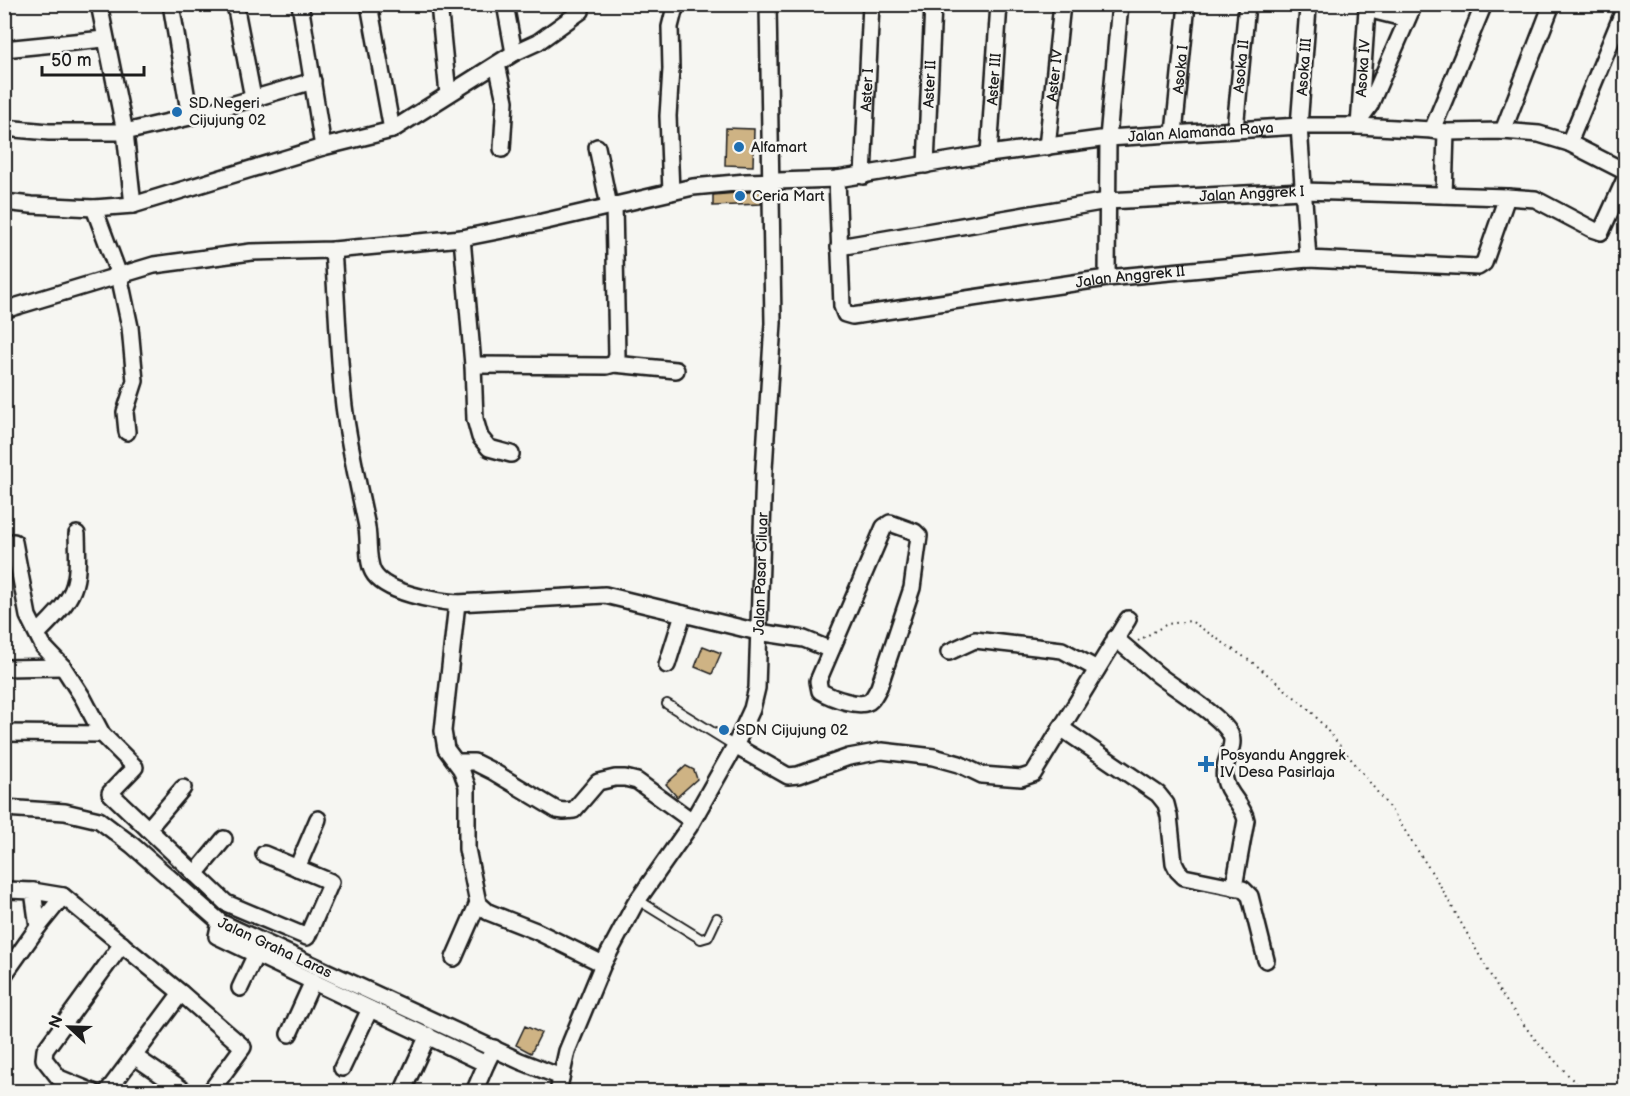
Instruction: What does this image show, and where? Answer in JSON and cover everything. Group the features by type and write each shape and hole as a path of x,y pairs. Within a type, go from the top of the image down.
{"street":[{"path":"99,4 104,39 125,132 133,205"},
{"path":"171,4 190,117"},
{"path":"235,4 253,98"},
{"path":"300,4 323,147"},
{"path":"369,4 392,130"},
{"path":"505,4 514,53"},
{"path":"4,202 94,208 133,205 323,147 392,130 514,53 538,42 581,10 580,4"},
{"path":"671,192 668,116 671,69 670,27 674,10 678,4"},
{"name":"Jalan Pasar Ciluar","path":"560,1084 567,1051 603,964 638,900 692,821 735,746 752,709 757,688 764,469 773,323 768,4"},
{"name":"Aster I","path":"863,176 871,4"},
{"name":"Aster II","path":"926,165 933,4"},
{"name":"Aster III","path":"989,154 999,4"},
{"name":"Aster IV","path":"1047,147 1062,4"},
{"path":"1107,278 1108,138 1120,4"},
{"name":"Asoka I","path":"1174,133 1187,4"},
{"name":"Asoka II","path":"1234,129 1247,4"},
{"path":"1360,122 1370,105 1414,4"},
{"path":"1444,195 1439,131 1484,4"},
{"path":"1503,131 1552,4"},
{"path":"441,5 448,94"},
{"path":"1569,142 1626,5"},
{"name":"Asoka III","path":"1308,8 1299,126 1308,260"},
{"name":"Asoka IV","path":"1360,122 1367,9 1407,19"},
{"path":"4,49 104,39"},
{"path":"497,64 505,101 502,149"},
{"path":"4,128 49,132 125,132 190,117 313,81"},
{"name":"Jalan Alamanda Raya","path":"4,310 154,265 251,252 333,250 462,238 671,192 746,182 863,176 989,154 1108,138 1360,122 1439,131 1503,131 1539,134 1569,142 1626,174"},
{"path":"597,147 611,206 617,356 614,364"},
{"name":"Jalan Anggrek I","path":"839,248 1107,201 1303,191 1507,197 1535,200 1601,232 1626,174"},
{"name":"Jalan Anggrek II","path":"837,179 842,306 845,314 852,316 1107,278 1308,260 1478,267 1484,263 1507,197"},
{"path":"94,208 119,275 130,327 135,374 134,387 125,412 127,432"},
{"path":"462,238 473,365 475,419 480,437 489,448 511,454"},
{"path":"333,250 344,405 353,467 367,526 373,572 381,581 391,587 435,601 457,603 605,595 758,632 804,639 831,650"},
{"path":"473,365 607,366 614,364 676,370"},
{"path":"890,523 915,532 919,536 912,588 879,687 872,700 860,705 820,691 818,681 831,650 886,524 890,523"},
{"path":"38,633 74,591 78,570 77,534"},
{"path":"4,543 14,543 28,616 44,646 63,667 83,698 102,734 4,733"},
{"path":"454,958 478,903 467,849 467,786 457,762 446,749 443,731 457,603"},
{"path":"668,665 683,614"},
{"path":"735,746 788,776 798,775 849,757 882,751 934,757 959,764 982,775 1022,778 1033,774 1128,619"},
{"path":"1115,638 1183,694 1207,710 1232,736 1232,744 1223,768 1225,783 1244,812 1246,820 1233,887"},
{"path":"949,652 975,640 1062,650 1097,669"},
{"path":"4,668 63,667"},
{"path":"1061,728 1158,794 1166,804 1174,863 1184,877 1243,889 1250,896 1266,960"},
{"name":"Jalan Graha Laras","path":"102,734 135,767 110,793 226,903 307,937 331,882 264,854"},
{"path":"457,762 474,762 564,812 573,810 598,782 615,778 637,781 692,821"},
{"path":"148,829 183,788"},
{"name":"Jalan Graha Laras","path":"4,808 65,812 99,820 132,845 220,922 494,1048 560,1084"},
{"path":"297,868 318,819"},
{"path":"195,874 224,839"},
{"path":"7,890 63,896 243,1047 210,1092"},
{"path":"33,891 39,927"},
{"path":"4,975 63,896"},
{"path":"478,903 488,912 536,931 603,964"},
{"path":"220,922 217,936 486,1064"},
{"path":"93,1092 59,1078 44,1059 45,1050 122,944"},
{"path":"240,988 256,954"},
{"path":"290,1034 313,981"},
{"path":"107,1092 181,993"},
{"path":"342,1068 370,1009"},
{"path":"403,1090 428,1035"},
{"path":"474,1092 494,1048"},
{"path":"134,1056 186,1092"}],"lane":[{"path":"666,704 735,746"},
{"path":"638,900 701,939 708,937 717,918"}],"path":[{"path":"1127,648 1167,624 1191,621 1256,665 1311,711 1395,815 1441,886 1502,994 1533,1037 1584,1092"}],"building":[{"name":"Alfamart","path":"726,128 754,129 753,166 725,165"},
{"path":"761,191 761,204 713,206 713,195"},
{"path":"703,646 721,653 712,674 695,667"},
{"path":"686,766 694,770 697,779 677,797 666,784"},
{"path":"525,1026 541,1033 531,1053 516,1045"}],"place":[{"name":"SD Negeri Cijujung 02","path":"177,112"},
{"name":"Alfamart","path":"739,147"},
{"name":"Ceria Mart","path":"740,196"},
{"name":"SDN Cijujung 02","path":"724,730"},
{"name":"Posyandu Anggrek IV Desa Pasirlaja","path":"1206,764"}]}
